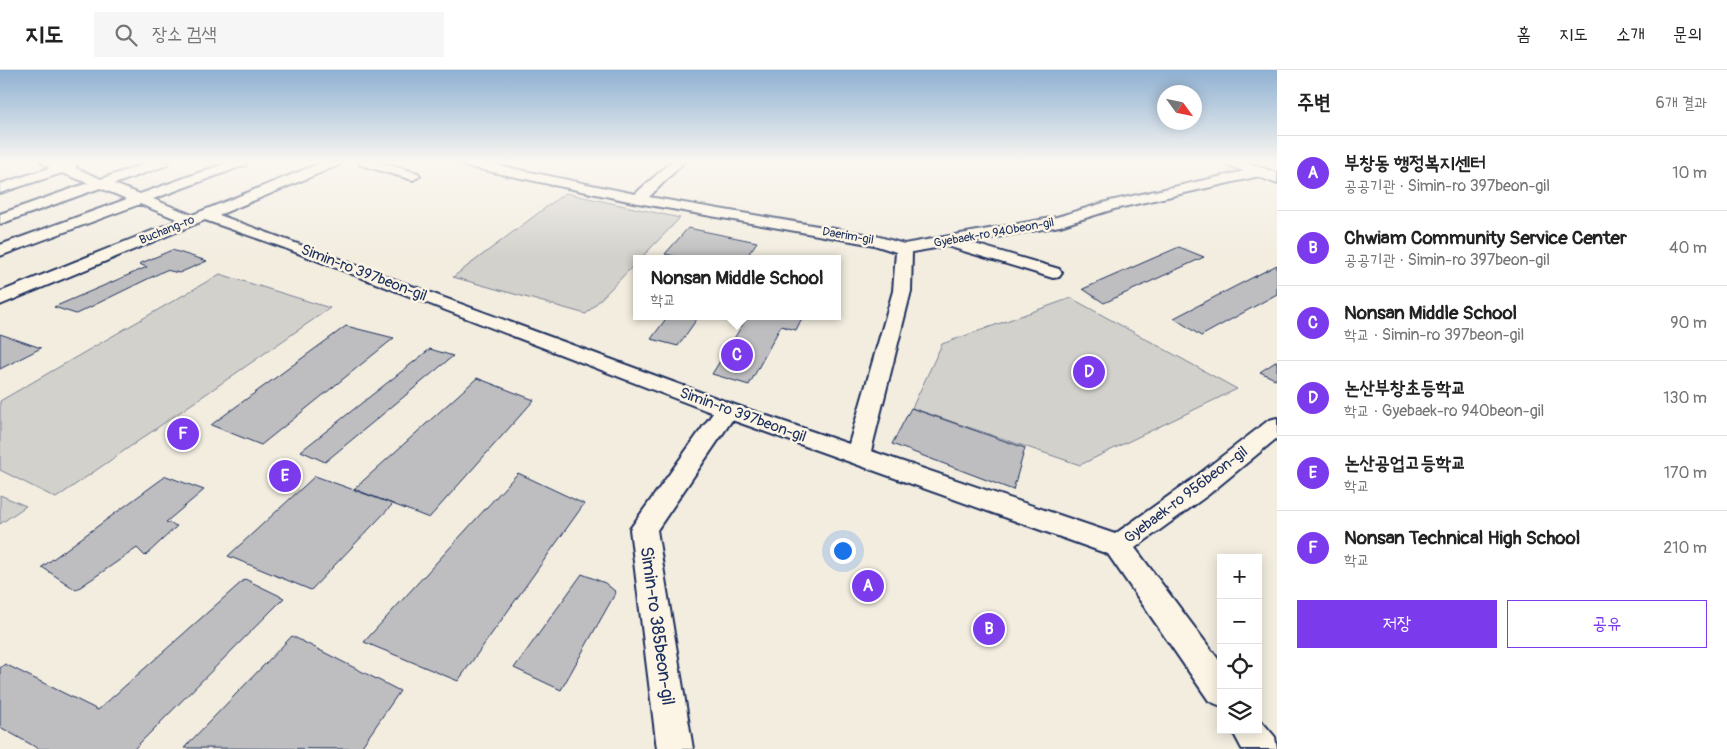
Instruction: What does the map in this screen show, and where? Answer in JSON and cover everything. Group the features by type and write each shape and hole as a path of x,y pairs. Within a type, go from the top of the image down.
{"street":[{"path":"0,219 68,194"},
{"name":"Simin-ro 397beon-gil","path":"127,194 306,250 727,410 1118,546"},
{"path":"0,251 154,194"},
{"name":"Buchang-ro","path":"0,299 256,194"},
{"path":"613,194 638,199 644,194"},
{"name":"Gyebaek-ro 940beon-gil","path":"904,249 1060,221 1110,205 1161,194"},
{"name":"Daerim-gil","path":"638,199 876,241 904,249"},
{"path":"948,242 1053,273"},
{"path":"858,456 902,291 904,249"},
{"name":"Simin-ro 385beon-gil","path":"675,749 643,529 727,410"},
{"name":"Gyebaek-ro 956beon-gil","path":"1118,546 1199,488 1277,426"},
{"path":"1118,546 1220,689"},
{"path":"1252,734 1263,749"}],"shaded area":[{"path":"564,194 680,218 644,255 633,255 633,266 586,314 453,277"},
{"path":"220,274 330,308 56,498 0,470 0,401"},
{"path":"1071,298 1237,389 1080,465 912,408 942,344"},
{"path":"0,495 26,506 0,524"}],"building":[{"path":"688,228 757,242 748,255 665,254"},
{"path":"1179,247 1204,257 1104,303 1083,289"},
{"path":"172,250 207,261 179,273 166,270 76,314 54,307 147,267 139,264"},
{"path":"1277,265 1277,294 1201,336 1174,318"},
{"path":"665,320 696,320 678,346 651,339"},
{"path":"746,320 801,320 796,330 781,326 749,385 712,374"},
{"path":"346,326 394,338 261,445 211,425"},
{"path":"0,334 41,348 0,369"},
{"path":"430,349 453,356 325,462 301,451"},
{"path":"1277,361 1277,380 1260,372"},
{"path":"477,378 534,400 429,518 354,489"},
{"path":"911,408 1025,448 1013,490 892,444"},
{"path":"518,473 584,504 458,681 364,642"},
{"path":"166,476 204,490 166,522 177,526 145,556 137,548 76,590 42,567"},
{"path":"315,476 393,504 311,590 228,556"},
{"path":"582,574 605,583 616,592 561,690 514,668"},
{"path":"245,579 284,598 134,749 39,749 0,727 0,668 5,664 98,710"},
{"path":"292,636 400,691 360,749 184,748"}],"place":[{"name":"Nonsan Middle School","path":"737,355"},
{"name":"논산부창초등학교","path":"1089,372"},
{"name":"Nonsan Technical High School","path":"183,434"},
{"name":"논산공업고등학교","path":"285,476"},
{"name":"부창동 행정복지센터","path":"868,586"},
{"name":"Chwiam Community Service Center","path":"989,629"}]}
